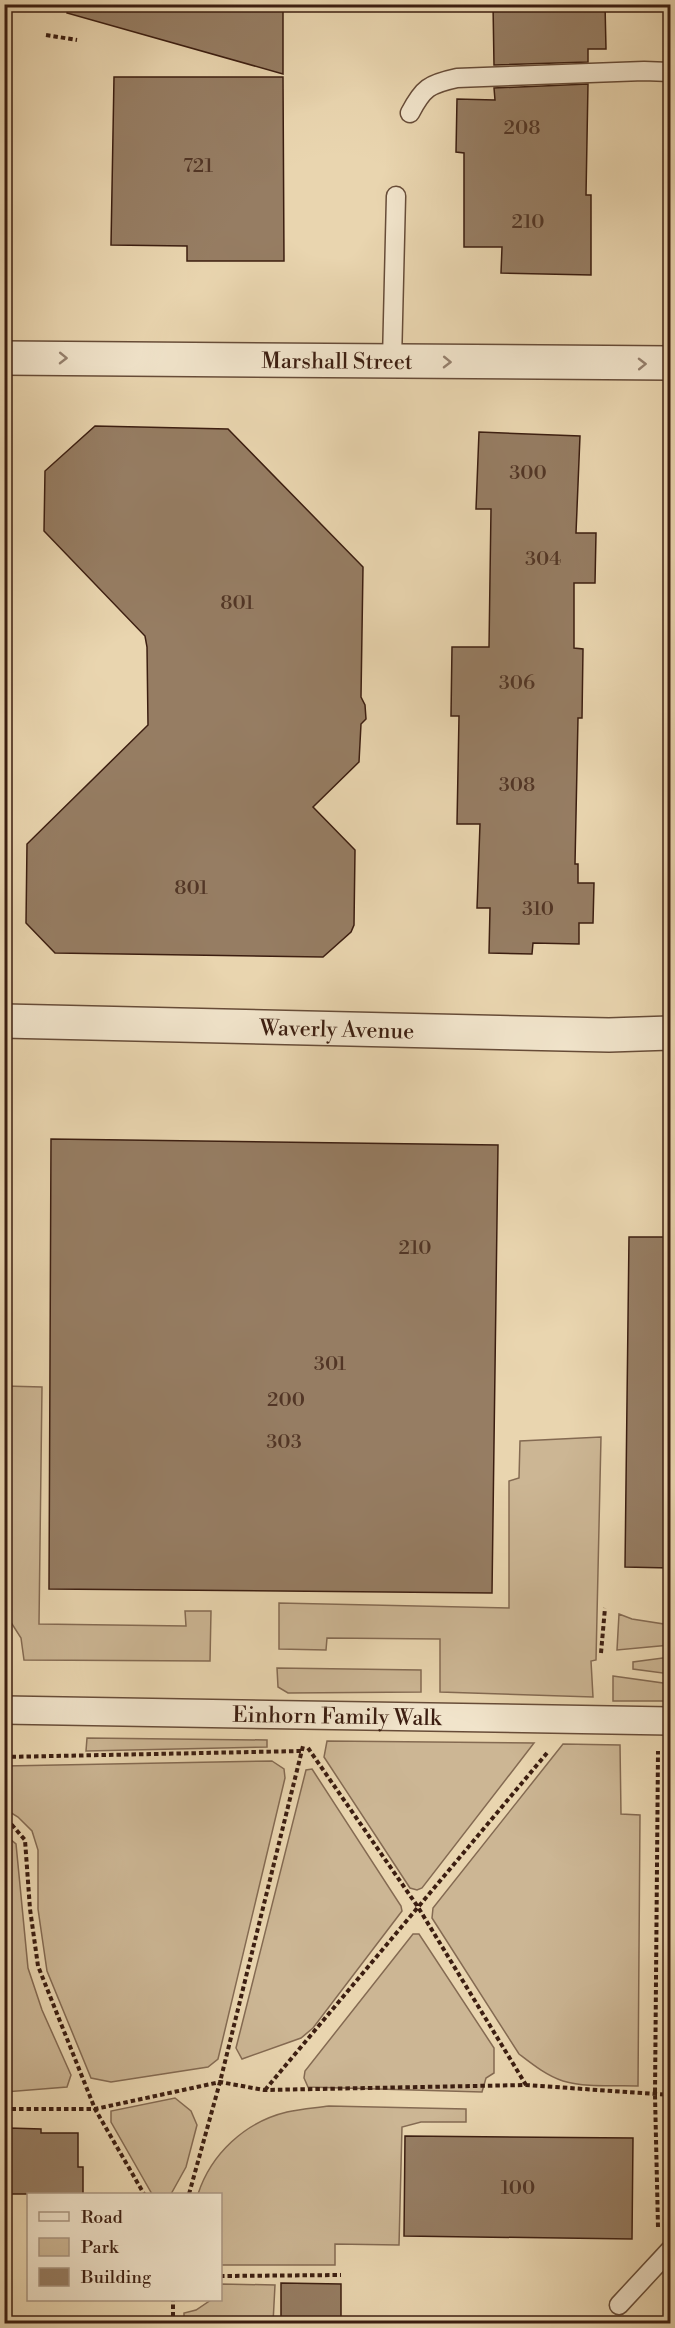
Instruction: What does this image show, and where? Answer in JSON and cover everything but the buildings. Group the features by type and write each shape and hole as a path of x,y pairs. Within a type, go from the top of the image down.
{"street":[{"name":"Marshall Street","path":"4,358 670,363"},
{"name":"Waverly Avenue","path":"4,1021 609,1035 670,1034"},
{"name":"Einhorn Family Walk","path":"4,1710 664,1721"}],"lane":[{"path":"410,113 419,95 428,87 456,78 670,72"},
{"path":"392,361 396,196"},
{"path":"619,2305 670,2250"}],"path":[{"path":"4,80 6,4"},
{"path":"46,35 77,40"},
{"path":"601,1653 605,1608"},
{"path":"658,2230 655,2095 664,1721"},
{"path":"189,2193 220,2082 304,1742 418,1907 526,2085"},
{"path":"264,2090 553,1745"},
{"path":"4,1757 302,1751"},
{"path":"4,1825 12,1825 25,1840 30,1909 38,1966 95,2109 143,2193"},
{"path":"4,2109 95,2109 220,2082 264,2090 526,2085 670,2096"},
{"path":"222,2276 341,2276"},
{"path":"173,2301 173,2324"}],"green space":[{"path":"5,1386 42,1387 39,1624 186,1626 185,1611 211,1611 210,1661 24,1660 21,1638 5,1616"},
{"path":"601,1437 596,1660 591,1661 593,1697 440,1692 440,1639 327,1638 326,1650 279,1649 279,1603 509,1608 509,1481 519,1478 520,1441"},
{"path":"619,1614 632,1619 670,1625 670,1645 617,1650"},
{"path":"670,1657 670,1674 633,1669 633,1662"},
{"path":"277,1668 421,1670 421,1692 288,1693 278,1687"},
{"path":"613,1676 670,1684 670,1701 613,1701"},
{"path":"87,1738 267,1740 267,1747 86,1751"},
{"path":"327,1741 534,1743 422,1888 417,1890 410,1888 324,1757"},
{"path":"563,1744 620,1745 621,1814 640,1815 638,2086 591,2085 563,2081 545,2073 519,2054 432,1918 433,1908"},
{"path":"272,1761 284,1769 285,1778 218,2059 208,2067 111,2082 91,2078 47,1971 38,1909 38,1850 32,1831 18,1817 5,1809 5,1766"},
{"path":"312,1769 401,1906 402,1911 313,2028 301,2038 242,2059 236,2048 306,1770"},
{"path":"4,1834 16,1844 28,1968 42,2010 71,2075 67,2087 5,2092"},
{"path":"413,1934 419,1934 494,2048 494,2073 486,2078 482,2092 308,2087 304,2078 305,2071"},
{"path":"175,2098 191,2111 197,2125 186,2167 172,2193 151,2193 111,2122 111,2111"},
{"path":"329,2106 466,2109 466,2122 421,2122 402,2127 399,2245 335,2244 335,2265 222,2265 222,2193 198,2193 204,2179 221,2153 244,2132 257,2123 287,2112"},
{"path":"222,2284 275,2285 273,2323 184,2323 184,2313 196,2310 210,2301 222,2301"}]}
